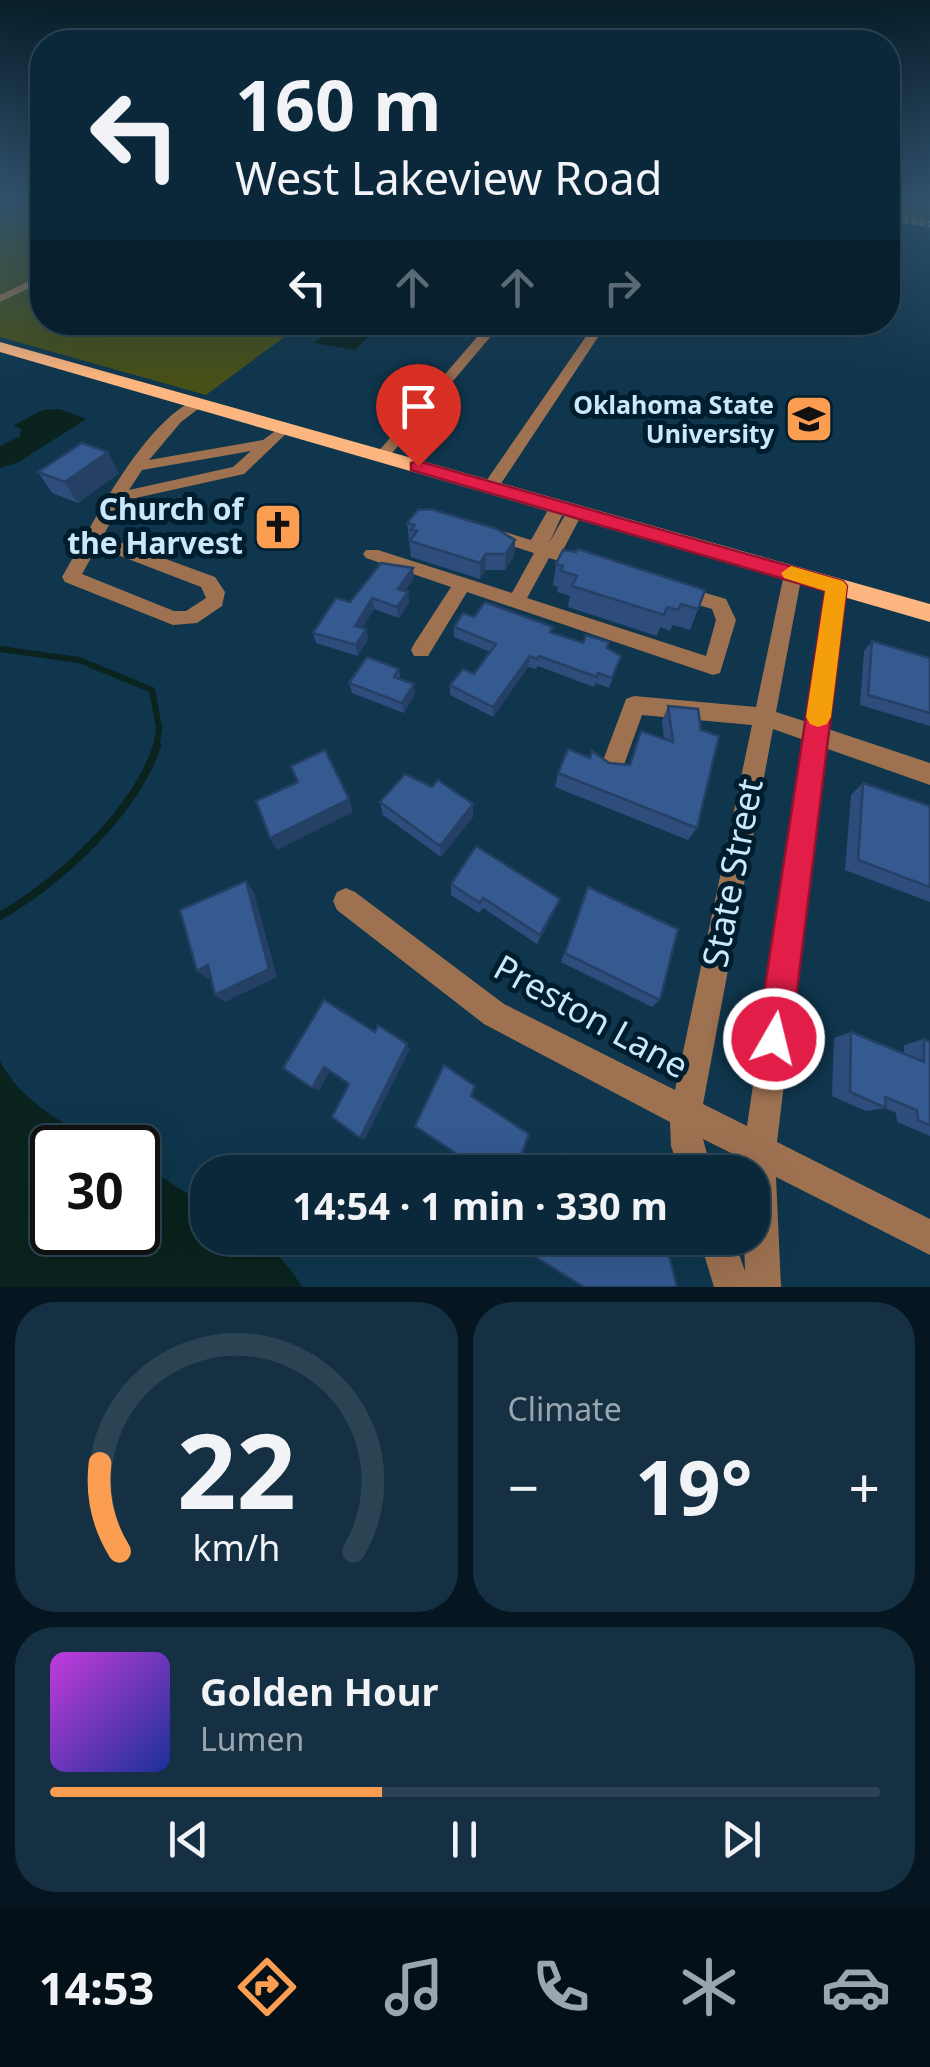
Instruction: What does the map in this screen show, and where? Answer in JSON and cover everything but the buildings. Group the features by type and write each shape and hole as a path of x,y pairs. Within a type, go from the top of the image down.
{"main road":[{"path":"0,346 930,613"}],"street":[{"path":"0,299 30,284"},
{"path":"382,456 485,335"},
{"path":"490,487 593,335"},
{"path":"94,539 208,582 216,592 215,601 205,612 190,618 173,618 71,577 94,539 119,498 139,466 164,430 197,403"},
{"path":"119,498 238,472 285,428"},
{"path":"139,466 268,444"},
{"path":"516,602 544,550 556,546 566,509"},
{"path":"470,528 596,567"},
{"path":"372,554 713,667 726,620 719,604 649,583"},
{"name":"State Street","path":"690,1155 686,1112 793,574"},
{"path":"421,650 463,584"},
{"name":"State Street","path":"763,1287 758,1153 836,586"},
{"path":"613,766 634,705 764,717 930,774"},
{"name":"Preston Lane","path":"346,901 494,1014 930,1238"},
{"path":"722,1255 732,1287"}],"green space":[{"path":"0,259 30,259 30,335 287,335 206,395 0,337"}],"shaded area":[{"path":"323,335 369,335 355,350 314,343"},
{"path":"60,409 86,419 19,462 0,468 0,446 20,436 21,429 14,425 43,410"},
{"path":"0,1061 33,1102 68,1125 30,1125 30,1255 160,1255 160,1176 190,1195 190,1255 277,1255 302,1287 0,1287"}],"waterway":[{"path":"0,649 79,660 152,690 159,728 156,748"},
{"path":"0,916 47,884 92,843 131,796 156,748"}],"slow traffic":[{"path":"791,573 836,586 818,717"}],"place":[{"name":"Oklahoma State University","path":"809,419"},
{"name":"Church of the Harvest","path":"278,527"}],"route":[{"path":"418,466 836,586 774,1039"}]}
